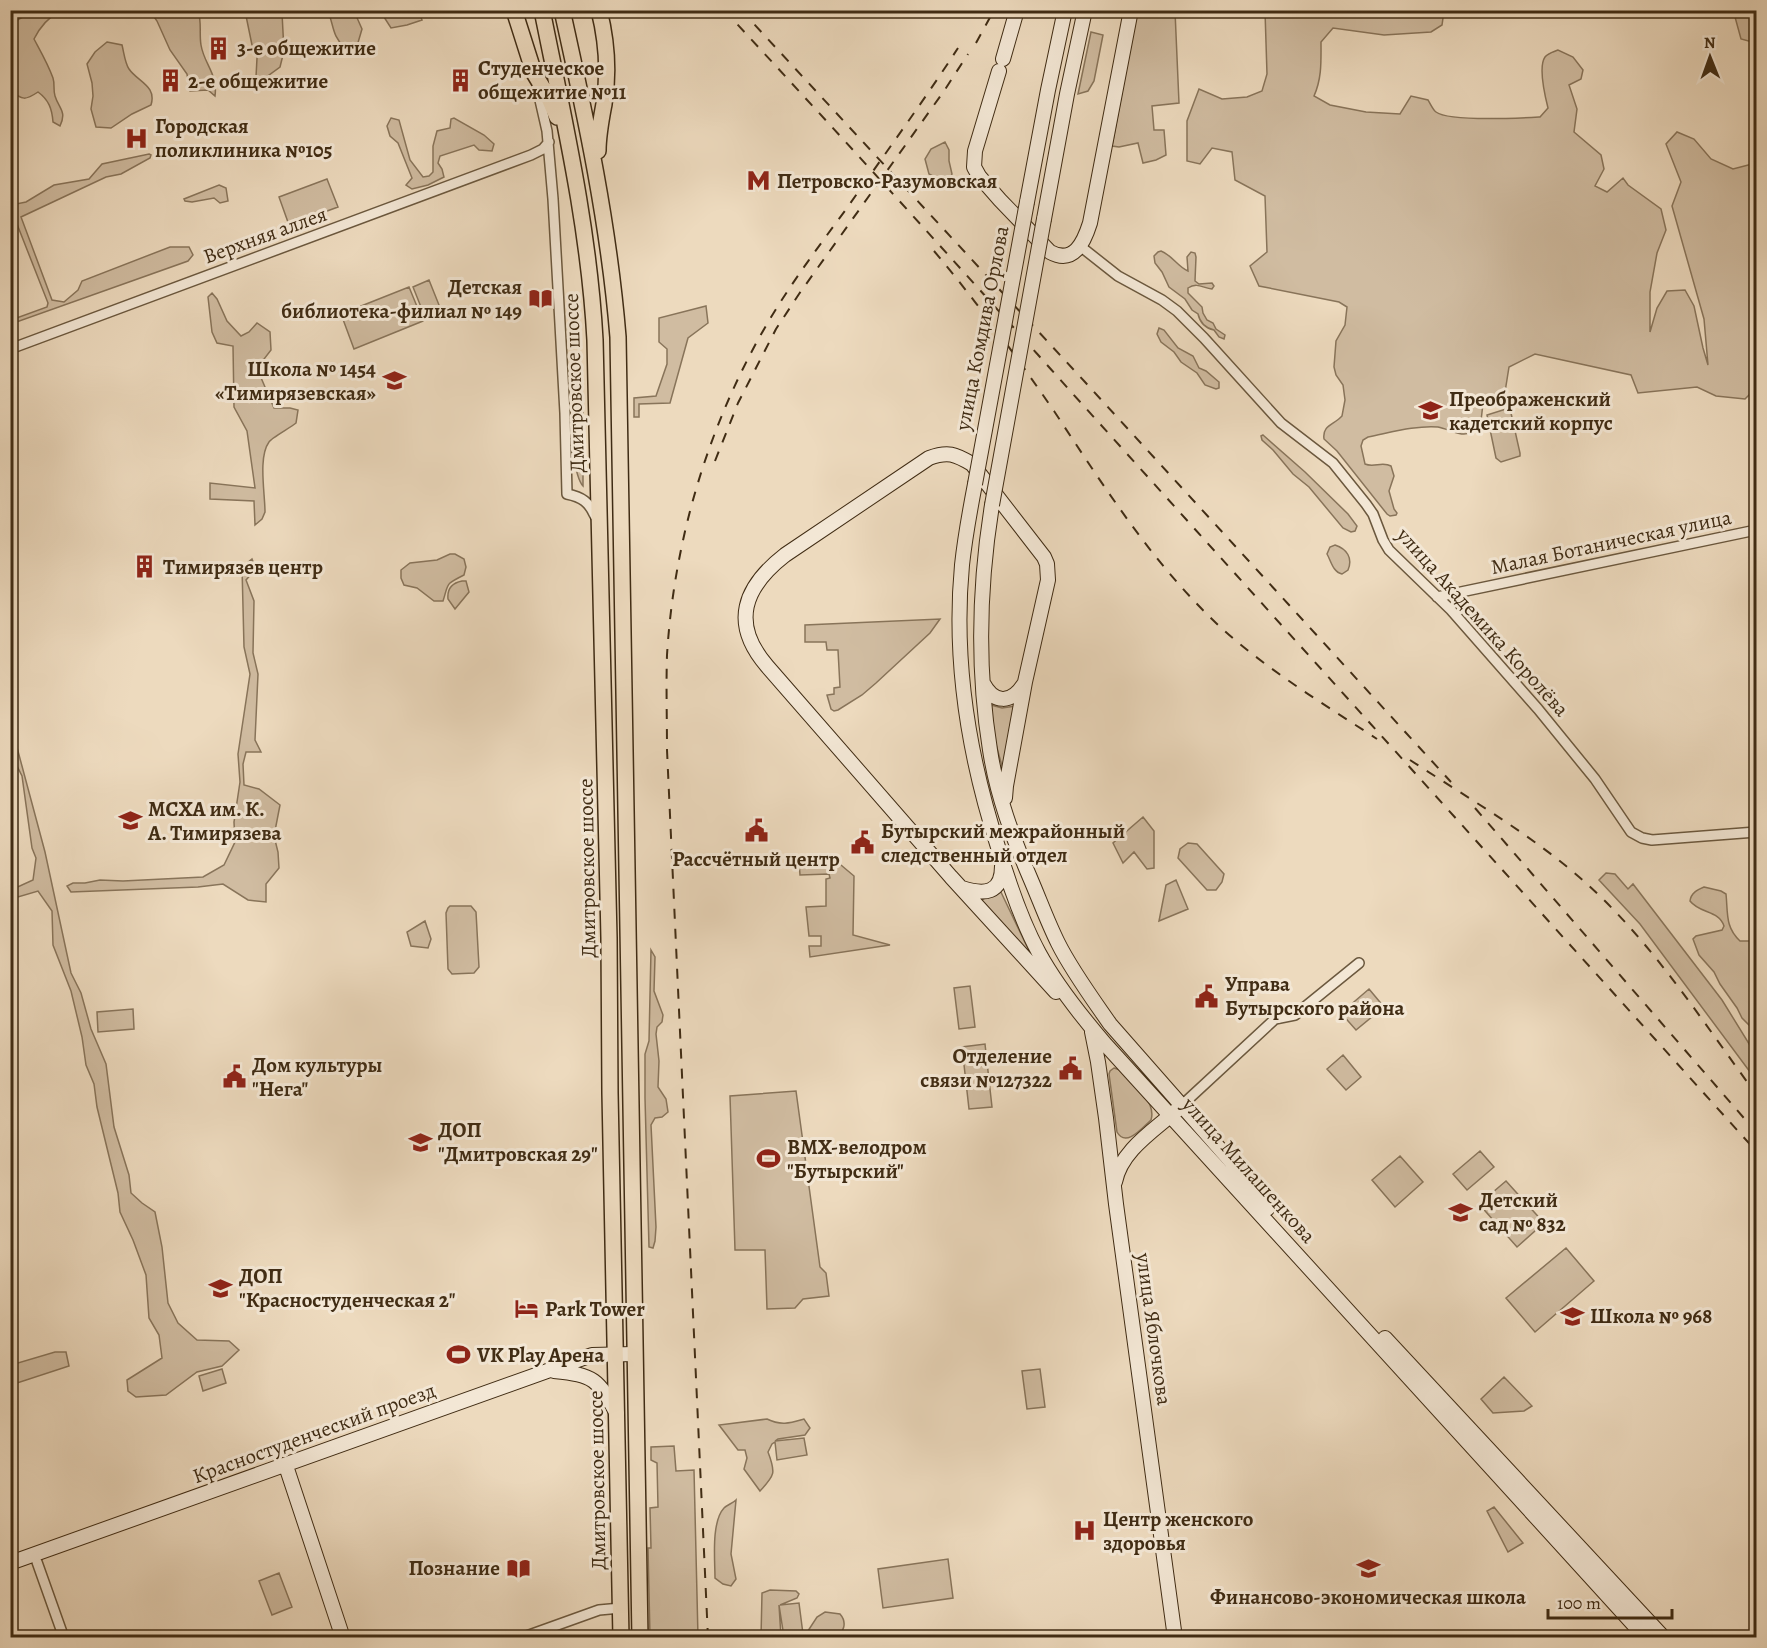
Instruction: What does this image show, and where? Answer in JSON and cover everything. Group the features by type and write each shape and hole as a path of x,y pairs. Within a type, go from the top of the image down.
{"main road":[{"path":"514,10 534,73 549,98 570,147"},
{"name":"Дмитровское шоссе","path":"542,10 570,147 586,240 592,294 609,927 610,1093 621,1638"},
{"path":"562,10 597,178"},
{"path":"597,178 598,136 604,103 607,64 605,33 599,10"},
{"path":"1017,10 975,151 975,171 1050,252 1063,256 1074,252 1080,246 1090,223 1131,10"},
{"name":"улица Комдива Орлова","path":"961,655 962,564 1027,202 1065,10"},
{"name":"улица Комдива Орлова","path":"982,654 981,611 984,566 992,505 1085,10"},
{"name":"Дмитровское шоссе","path":"597,178 611,259 618,337 640,1638"},
{"path":"1008,824 1005,786 1048,580 1047,564 1044,557 972,464 955,455 941,454 929,458 785,555 761,576 748,601 747,636 759,657 961,888 1086,1021"},
{"name":"улица Милашенкова","path":"982,654 990,752 1008,824 1058,944 1093,1000 1120,1035 1234,1165 1262,1203 1664,1638"},
{"name":"улица Милашенкова","path":"961,655 971,747 986,811 1018,910 1039,954 1063,991 1106,1045 1646,1638"},
{"path":"983,683 987,692 994,698 1002,699 1011,697 1025,682"},
{"path":"961,888 977,892 991,890 1001,880 1002,861"},
{"name":"улица Яблочкова","path":"1086,1021 1098,1062 1175,1638"},
{"path":"1098,1062 1106,1045 1120,1035"},
{"path":"1114,1187 1122,1162 1137,1145 1182,1106"},
{"path":"1108,1135 1111,1141 1120,1148 1132,1148 1137,1145"},
{"name":"Красностуденческий проезд","path":"10,1563 592,1355 634,1354"},
{"path":"549,1371 578,1374 593,1380 604,1391 617,1414"},
{"path":"286,1466 343,1638"}],"street":[{"path":"534,73 549,142 565,413 567,494 584,499 592,507 599,524"},
{"name":"Верхняя аллея","path":"10,349 531,155 549,142"},
{"path":"531,155 540,155 550,160"},
{"name":"улица Академика Королёва","path":"1080,246 1118,276 1162,300 1177,311 1281,423 1333,463 1373,514 1389,550 1437,597 1538,709 1595,779 1631,832 1652,840 1756,832"},
{"name":"Малая Ботаническая улица","path":"1437,597 1756,531"},
{"path":"1182,1106 1275,1019 1295,1015 1359,963"},
{"path":"37,1562 64,1638"},
{"path":"521,1638 599,1610 621,1608"}],"shaded area":[{"path":"33,11 60,11 45,23 34,39 53,78 55,96 63,113 60,126 53,122 49,105 38,92 24,98 11,90 11,30 14,22"},
{"path":"150,11 198,11 201,45 213,75 215,96 208,90 190,91 187,74 170,50"},
{"path":"245,11 279,11 282,13 284,51 280,67 258,83 248,85 256,77 257,58"},
{"path":"328,11 354,11 362,29 357,46 345,48 341,44 335,35"},
{"path":"385,11 418,11 422,20 391,28 384,17"},
{"path":"1137,11 1175,11 1179,103 1152,106 1154,130 1164,130 1166,155 1143,163 1138,143 1112,146"},
{"path":"1265,11 1444,11 1442,25 1431,32 1384,35 1333,28 1321,42 1320,76 1314,96 1330,105 1366,112 1400,114 1411,96 1428,100 1436,112 1455,117 1486,119 1540,117 1548,108 1542,74 1545,57 1558,50 1573,57 1583,70 1581,79 1569,85 1577,109 1574,132 1601,155 1604,169 1595,186 1607,192 1623,178 1628,185 1661,209 1666,230 1657,253 1650,292 1650,332 1657,308 1667,291 1685,290 1694,306 1708,365 1704,319 1672,206 1681,182 1666,144 1677,132 1694,139 1711,159 1733,169 1756,163 1756,388 1745,399 1716,396 1697,387 1638,393 1631,375 1535,354 1509,367 1505,392 1483,405 1480,423 1477,429 1470,433 1460,434 1438,427 1421,427 1368,437 1363,440 1361,446 1365,464 1391,466 1394,476 1389,491 1397,513 1390,516 1387,514 1337,451 1324,439 1327,428 1342,416 1345,400 1343,385 1334,367 1336,341 1345,325 1347,307 1339,302 1259,286 1250,266 1267,252 1265,196 1235,180 1232,152 1212,148 1200,164 1187,161 1187,121 1199,89 1222,99 1247,97 1262,91 1267,74"},
{"path":"1736,11 1756,11 1756,43 1741,39 1735,17"},
{"path":"1091,32 1103,35 1094,81 1088,91 1078,94"},
{"path":"107,42 122,45 128,67 149,89 152,99 151,105 111,128 96,127 91,109 92,83 87,64 95,52"},
{"path":"391,118 399,120 410,160 423,177 433,172 433,146 437,131 450,128 451,119 454,118 484,135 494,144 492,151 479,150 474,145 440,156 438,163 444,177 428,185 412,189 406,185 412,178 398,143 390,136 387,126"},
{"path":"945,142 949,150 952,174 948,184 929,174 925,159 931,149"},
{"path":"149,154 150,158 121,174 106,177 21,217 52,300 64,302 78,290 82,281 170,247 189,247 193,255 188,261 11,324 11,320 47,307 48,303 15,219 11,219 11,205 26,202 54,185 89,179 102,164"},
{"path":"327,179 338,207 289,225 279,197"},
{"path":"219,185 226,188 228,201 220,203 214,198 192,202 184,199"},
{"path":"1161,251 1188,271 1187,257 1191,252 1195,253 1195,281 1199,284 1212,283 1214,286 1212,289 1197,285 1191,286 1188,288 1188,293 1202,307 1207,320 1225,335 1224,339 1219,337 1214,330 1203,325 1198,314 1192,310 1185,299 1169,287 1155,263 1154,256"},
{"path":"429,280 441,310 425,317 413,287"},
{"path":"409,287 423,321 354,349 341,314"},
{"path":"212,293 227,321 241,336 249,332 257,323 270,332 271,350 264,359 259,373 274,408 298,410 296,423 270,440 266,449 263,466 265,512 262,519 255,525 254,501 210,499 210,483 255,488 247,431 234,407 233,346 217,343 212,332 208,297"},
{"path":"706,306 708,323 688,338 670,403 639,404 639,417 634,417 634,398 656,396 667,364 667,349 659,342 659,318"},
{"path":"1159,328 1164,330 1178,348 1193,356 1199,368 1219,382 1219,388 1205,385 1197,373 1181,362 1174,352 1161,342 1157,334"},
{"path":"577,409 583,412 583,486 575,464 570,431 571,417"},
{"path":"1506,409 1511,413 1520,456 1501,462 1496,458 1487,415"},
{"path":"1263,435 1348,514 1357,526 1355,531 1351,532 1343,528 1309,487 1293,474 1262,440"},
{"path":"1335,545 1346,552 1350,562 1348,570 1342,574 1334,569 1327,554 1330,547"},
{"path":"450,554 464,559 466,567 464,575 448,585 443,601 434,601 417,588 404,585 401,570 410,563 437,560"},
{"path":"252,559 256,569 246,580 254,601 253,653 258,674 255,740 261,752 246,752 243,764 244,785 259,789 280,805 274,836 279,868 266,884 266,902 248,900 223,884 71,892 67,886 73,883 203,877 224,865 235,842 234,822 240,782 238,754 250,674 244,647 242,567"},
{"path":"466,581 469,592 455,609 448,599 448,592 455,583"},
{"path":"940,619 930,633 862,695 838,710 831,709 827,695 834,694 834,688 840,687 838,650 827,650 826,642 805,642 805,625"},
{"path":"991,705 1002,708 1016,706 1004,773 995,741"},
{"path":"11,725 45,852 71,973 81,993 91,1029 106,1064 114,1127 129,1175 131,1193 155,1212 162,1247 168,1303 178,1323 197,1340 229,1341 239,1350 222,1366 197,1372 166,1395 136,1397 128,1391 127,1380 162,1358 159,1335 149,1318 146,1275 120,1212 118,1193 97,1107 94,1084 86,1065 71,991 53,945 52,911 38,891 11,899 11,890 33,880 36,858 32,848 22,776 11,754"},
{"path":"1143,817 1154,831 1154,868 1147,869 1134,852 1123,863 1113,843"},
{"path":"1188,843 1197,844 1224,874 1216,890 1207,890 1178,858 1180,849"},
{"path":"835,860 854,876 853,935 890,945 810,957 809,946 821,946 821,936 809,936 806,907 826,906 826,879 830,878 829,874 800,875 799,861"},
{"path":"1606,873 1615,874 1628,889 1633,884 1722,1000 1756,1055 1756,1080 1640,924 1599,880"},
{"path":"1176,880 1188,909 1159,921 1166,885"},
{"path":"1704,887 1726,894 1728,919 1735,936 1740,941 1756,943 1756,1029 1754,1030 1742,1018 1714,972 1699,955 1693,939 1696,936 1722,930 1724,926 1714,914 1699,908 1690,901 1693,894"},
{"path":"999,888 1031,955 981,901"},
{"path":"450,906 471,906 476,912 479,967 474,973 452,974 448,969 446,913"},
{"path":"425,921 431,939 428,948 411,946 407,932"},
{"path":"651,950 655,957 654,991 663,1015 656,1034 659,1061 658,1087 666,1099 668,1112 662,1117 655,1118 651,1125 656,1227 653,1248 649,1247 645,1098"},
{"path":"970,986 975,1027 959,1029 954,988"},
{"path":"1369,989 1384,1007 1356,1030 1341,1013"},
{"path":"133,1009 134,1029 98,1032 97,1012"},
{"path":"985,1044 992,1107 969,1109 962,1047"},
{"path":"1343,1055 1361,1077 1346,1090 1327,1069"},
{"path":"1114,1068 1120,1070 1137,1087 1147,1099 1152,1113 1151,1120 1139,1132 1125,1138 1117,1132 1109,1074"},
{"name":"BMX-велодром \"Бутырский\"","path":"796,1091 820,1267 826,1273 829,1296 803,1299 795,1308 767,1309 765,1250 735,1250 730,1096"},
{"path":"1480,1151 1494,1167 1467,1190 1453,1174"},
{"path":"1400,1156 1423,1182 1395,1207 1372,1180"},
{"path":"1506,1181 1544,1223 1517,1247 1479,1204"},
{"path":"1566,1248 1594,1281 1535,1332 1506,1298"},
{"path":"55,1352 66,1352 69,1366 11,1385 11,1365"},
{"path":"222,1369 226,1383 203,1391 199,1376"},
{"path":"1040,1369 1045,1407 1027,1409 1022,1371"},
{"path":"1504,1377 1532,1406 1524,1411 1493,1413 1481,1399"},
{"path":"767,1419 790,1423 804,1419 810,1428 805,1435 775,1441 804,1438 807,1455 777,1460 775,1442 772,1444 768,1452 773,1473 760,1491 744,1469 747,1458 745,1450 738,1450 719,1425"},
{"path":"674,1446 676,1471 694,1470 698,1637 650,1637 648,1548 651,1548 650,1508 658,1507 657,1463 651,1460 651,1447"},
{"path":"736,1500 731,1554 736,1579 731,1586 715,1578 715,1532 720,1514 724,1508"},
{"path":"1494,1507 1523,1543 1508,1552 1487,1511"},
{"path":"948,1559 953,1598 883,1608 878,1569"},
{"path":"279,1573 292,1607 272,1615 259,1581"},
{"path":"770,1590 796,1591 799,1594 797,1598 780,1605 799,1603 803,1634 784,1637 779,1605 781,1637 761,1637 762,1593"},
{"path":"825,1612 840,1614 844,1624 841,1633 827,1638 804,1637 817,1617"}],"railway":[{"path":"724,10 943,249 1756,1151"},
{"path":"741,10 1451,782"},
{"path":"976,43 994,10"},
{"path":"708,1638 667,750 667,655 677,568 698,483 728,401 746,362 795,279 958,48"},
{"path":"715,461 738,403 776,329 968,54"},
{"path":"934,251 1011,350 1129,522 1192,599 1254,655 1377,739"},
{"path":"1410,760 1536,843 1583,880 1605,901 1666,970 1756,1094"},
{"path":"1475,808 1756,1132"}],"place":[{"name":"3-е общежитие","path":"219,48"},
{"name":"Студенческое общежитие №11","path":"460,80"},
{"name":"2-е общежитие","path":"170,81"},
{"name":"Городская поликлиника №105","path":"137,138"},
{"name":"Петровско-Разумовская","path":"759,181"},
{"name":"Детская библиотека-филиал № 149","path":"540,299"},
{"name":"Школа № 1454 «Тимирязевская»","path":"394,381"},
{"name":"Преображенский кадетский корпус","path":"1431,411"},
{"name":"Тимирязев центр","path":"145,567"},
{"name":"МСХА им. К. А. Тимирязева","path":"130,821"},
{"name":"Рассчётный центр","path":"756,831"},
{"name":"Бутырский межрайонный следственный отдел","path":"863,843"},
{"name":"Управа Бутырского района","path":"1207,996"},
{"name":"Отделение связи №127322","path":"1070,1068"},
{"name":"Дом культуры \"Нега\"","path":"234,1077"},
{"name":"ДОП \"Дмитровская 29\"","path":"420,1142"},
{"name":"BMX-велодром \"Бутырский\"","path":"769,1159"},
{"name":"Детский сад № 832","path":"1461,1212"},
{"name":"ДОП \"Красностуденческая 2\"","path":"221,1288"},
{"name":"Park Tower","path":"527,1309"},
{"name":"Школа № 968","path":"1572,1316"},
{"name":"VK Play Арена","path":"459,1355"},
{"name":"Центр женского здоровья","path":"1085,1531"},
{"name":"Познание","path":"518,1568"},
{"name":"Финансово-экономическая школа","path":"1368,1569"}]}
